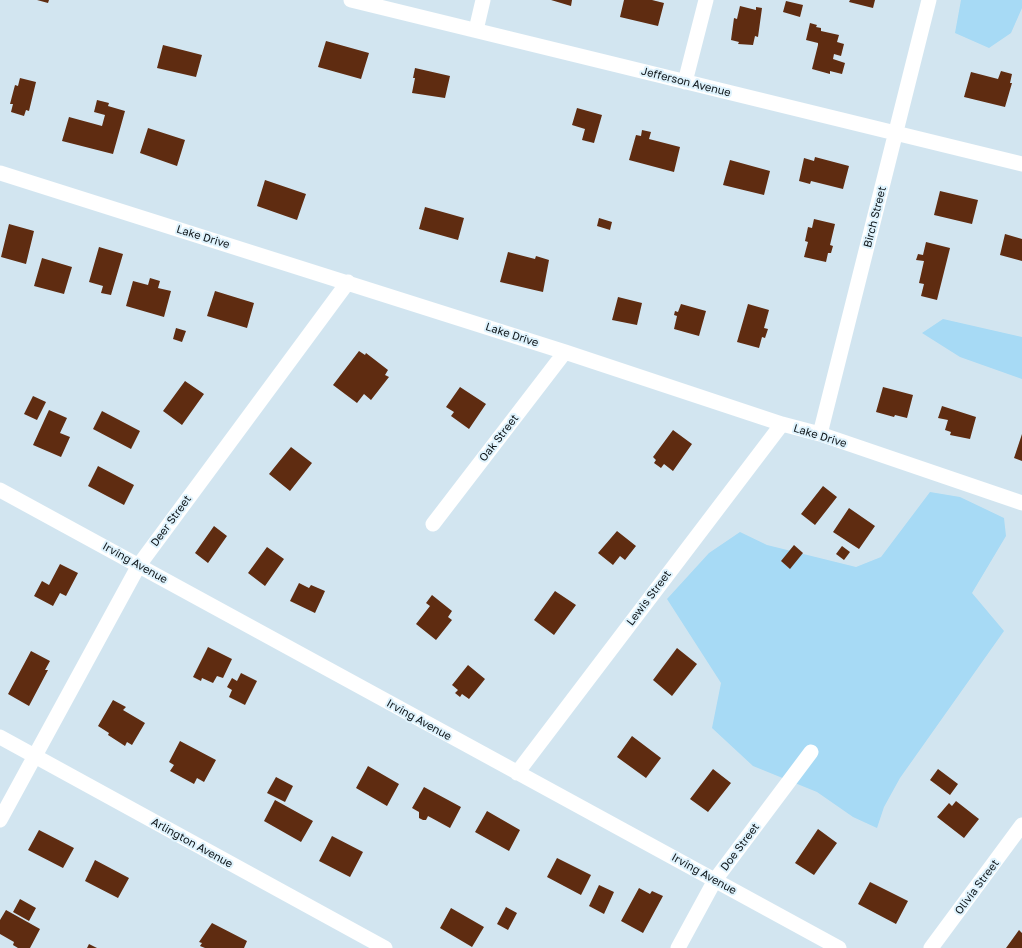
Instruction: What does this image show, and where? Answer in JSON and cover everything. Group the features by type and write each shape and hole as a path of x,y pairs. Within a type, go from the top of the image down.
{"street":[{"name":"Jefferson Avenue","path":"351,0 1022,164"},
{"path":"476,30 484,0"},
{"path":"684,82 706,0"},
{"name":"Birch Street","path":"820,434 929,0"},
{"name":"Lake Drive","path":"0,172 348,282 782,424 820,434 1022,503"},
{"name":"Deer Street","path":"0,820 139,565 348,282"},
{"name":"Oak Street","path":"433,524 565,352"},
{"name":"Lewis Street","path":"517,773 782,424"},
{"name":"Irving Avenue","path":"0,490 839,948"},
{"name":"Arlington Avenue","path":"0,737 385,948"},
{"name":"Doe Street","path":"678,948 715,880 811,752"},
{"name":"Olivia Street","path":"931,948 1022,825"}],"shaded area":[{"path":"961,0 1022,0 1022,8 1011,33 989,48 955,33"},
{"path":"943,319 1022,337 1022,379 960,357 922,333"},
{"path":"930,492 960,497 1004,518 1006,536 972,593 1004,631 900,778 884,807 877,828 853,817 817,792 753,766 712,728 721,683 667,599 709,553 740,532 767,545 856,567 881,557"}],"building":[{"path":"37,0 49,0 48,3"},
{"path":"551,0 572,0 571,6"},
{"path":"624,0 652,0 664,3 658,26 620,17"},
{"path":"850,0 875,0 873,8 849,2"},
{"path":"786,1 803,5 800,17 783,12"},
{"path":"740,6 756,10 756,7 762,8 758,37 755,36 753,45 738,44 739,42 731,40 734,18 737,19"},
{"path":"810,23 817,25 816,27 821,28 821,31 839,35 837,42 844,44 841,56 834,54 833,59 845,63 842,74 830,71 830,74 812,69 818,43 806,40"},
{"path":"326,41 369,53 361,79 318,67"},
{"path":"163,45 202,55 196,77 157,68"},
{"path":"415,68 450,76 445,98 412,93"},
{"path":"1001,71 1012,74 1010,83 1012,83 1005,107 964,97 971,72 998,79"},
{"path":"20,78 36,82 29,111 26,110 24,116 11,112 13,104 10,104 15,85 18,86"},
{"path":"97,100 109,103 108,106 125,111 113,154 62,141 69,117 102,126 105,115 94,112"},
{"path":"577,108 602,115 594,143 582,140 585,129 572,125"},
{"path":"148,128 185,140 177,166 140,153"},
{"path":"642,130 651,132 649,139 680,147 674,172 629,160 636,135 641,136"},
{"path":"815,157 849,166 843,189 811,181 810,184 799,181 804,158 814,161"},
{"path":"730,160 770,171 764,195 723,185"},
{"path":"265,180 306,194 297,220 257,206"},
{"path":"940,191 978,200 972,224 934,215"},
{"path":"425,207 464,218 458,240 419,229"},
{"path":"599,218 612,222 610,230 597,226"},
{"path":"814,219 835,224 830,245 833,246 831,253 828,253 826,262 804,257 808,242 805,241 808,227 812,228"},
{"path":"9,224 34,231 26,264 1,257"},
{"path":"1005,234 1022,239 1022,261 1000,255"},
{"path":"926,242 950,248 937,300 921,296 924,284 919,283 924,261 916,260 918,254 923,255"},
{"path":"99,247 123,254 111,295 101,293 103,286 89,282"},
{"path":"508,252 535,259 536,256 549,260 543,292 500,282"},
{"path":"42,258 72,267 64,294 34,286"},
{"path":"150,278 160,281 158,288 171,291 164,317 126,306 133,281 148,285"},
{"path":"215,291 254,303 247,328 207,316"},
{"path":"618,297 642,303 637,325 612,320"},
{"path":"681,304 706,311 699,336 674,329 677,316 674,315 675,311 678,312"},
{"path":"748,304 769,310 764,328 768,329 765,338 762,337 759,348 737,342"},
{"path":"176,328 186,331 182,342 173,339"},
{"path":"359,351 365,355 366,353 388,370 385,375 389,377 371,400 364,394 357,403 333,385"},
{"path":"185,381 204,394 182,425 163,411"},
{"path":"460,387 486,404 469,429 451,416 454,412 446,407"},
{"path":"883,387 913,395 907,418 895,415 894,417 876,412"},
{"path":"33,396 46,402 37,420 24,414"},
{"path":"942,406 976,417 970,439 950,435 951,432 945,430 948,420 938,418"},
{"path":"49,410 67,418 60,433 70,437 61,457 33,445"},
{"path":"102,411 140,431 131,449 93,429"},
{"path":"673,430 692,444 673,471 664,464 661,468 654,463 656,460 653,457"},
{"path":"1022,434 1022,461 1014,458"},
{"path":"291,447 312,463 290,491 269,474"},
{"path":"98,466 134,485 124,505 88,486"},
{"path":"823,486 837,497 815,525 801,514"},
{"path":"849,508 875,526 859,549 833,532"},
{"path":"214,526 227,536 208,563 195,553"},
{"path":"617,531 636,546 625,560 620,556 613,565 598,553"},
{"path":"794,545 803,553 790,569 781,561"},
{"path":"842,546 850,552 844,560 836,554"},
{"path":"267,547 284,559 265,586 248,573"},
{"path":"60,564 78,573 66,596 60,593 53,606 34,596 42,581 49,585"},
{"path":"299,583 309,588 311,585 325,591 315,613 290,601"},
{"path":"555,591 576,605 554,635 534,620"},
{"path":"432,595 452,611 448,617 452,620 436,640 416,624 430,606 426,603"},
{"path":"208,647 232,659 223,678 217,676 213,683 202,678 201,681 193,677"},
{"path":"677,648 697,664 672,696 653,680"},
{"path":"31,651 50,661 45,670 48,670 29,706 8,694"},
{"path":"468,665 485,679 469,699 462,694 460,697 455,693 458,690 452,685"},
{"path":"241,673 257,681 245,705 229,697 232,690 227,687 232,678 237,681"},
{"path":"113,700 126,707 123,710 145,723 132,745 127,742 125,746 108,735 109,733 98,726"},
{"path":"632,736 661,758 646,778 617,757"},
{"path":"180,741 216,760 204,782 197,778 194,784 170,771 174,765 169,762"},
{"path":"368,766 399,784 387,806 356,788"},
{"path":"713,769 731,783 708,812 690,799"},
{"path":"938,769 958,784 950,795 930,780"},
{"path":"276,777 293,786 285,802 267,793"},
{"path":"424,787 461,807 450,828 428,816 426,820 419,818 419,812 412,808"},
{"path":"275,800 313,821 301,842 264,821"},
{"path":"956,801 979,819 964,838 937,817 949,803 952,806"},
{"path":"487,811 520,830 509,851 475,832"},
{"path":"818,829 837,843 814,875 795,863"},
{"path":"39,830 74,848 63,868 28,850"},
{"path":"332,836 363,852 350,877 319,861"},
{"path":"557,858 591,875 581,895 547,877"},
{"path":"95,860 129,878 118,898 85,881"},
{"path":"870,882 908,901 896,924 858,904"},
{"path":"599,885 614,892 604,914 589,906"},
{"path":"639,888 650,894 652,891 663,896 643,933 621,921"},
{"path":"20,899 36,908 29,921 13,912"},
{"path":"506,907 517,913 508,930 497,924"},
{"path":"451,908 484,927 472,947 440,928"},
{"path":"6,910 40,929 30,948 18,948 13,945 14,942 0,934 0,920"},
{"path":"212,923 247,941 244,948 205,948 200,946 202,943 199,942"},
{"path":"1019,930 1022,933 1022,948 1006,948"},
{"path":"89,944 97,948 87,948"}]}
